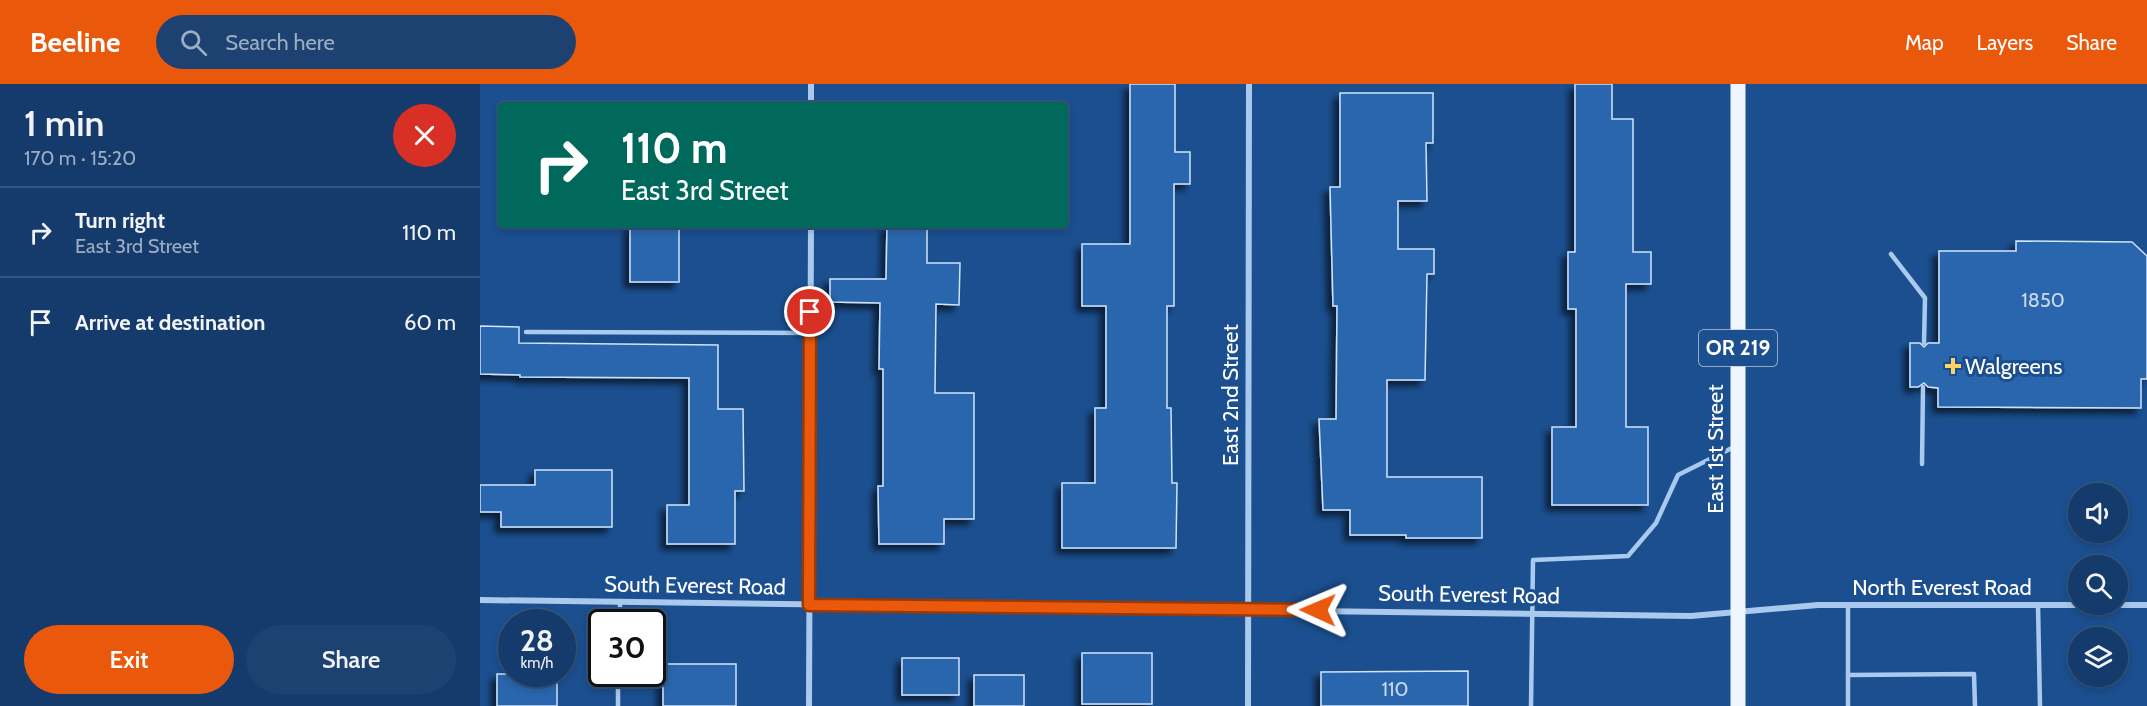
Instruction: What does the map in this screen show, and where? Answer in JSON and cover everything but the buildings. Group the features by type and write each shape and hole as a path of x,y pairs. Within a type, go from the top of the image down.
{"main road":[{"name":"East 1st Street","path":"1738,84 1738,706"}],"street":[{"path":"811,84 811,102"},
{"name":"East 2nd Street","path":"1248,706 1249,84"},
{"path":"809,706 811,228"},
{"name":"South Everest Road","path":"480,600 1691,616 1738,612"},
{"name":"North Everest Road","path":"1738,612 1848,605 2147,605"}],"lane":[{"path":"1891,254 1924,298 1924,344"},
{"path":"526,332 810,333"},
{"path":"1922,464 1923,387"},
{"path":"1531,706 1533,561 1628,556 1656,523 1678,475 1738,444"},
{"path":"620,601 620,609"},
{"path":"1848,605 1848,706"},
{"path":"2038,605 2040,706"},
{"path":"1848,675 1974,674 1975,706"},
{"path":"618,687 618,706"}],"place":[{"name":"Walgreens","path":"1953,366"}],"route":[{"path":"810,312 809,605 1318,610"}]}
